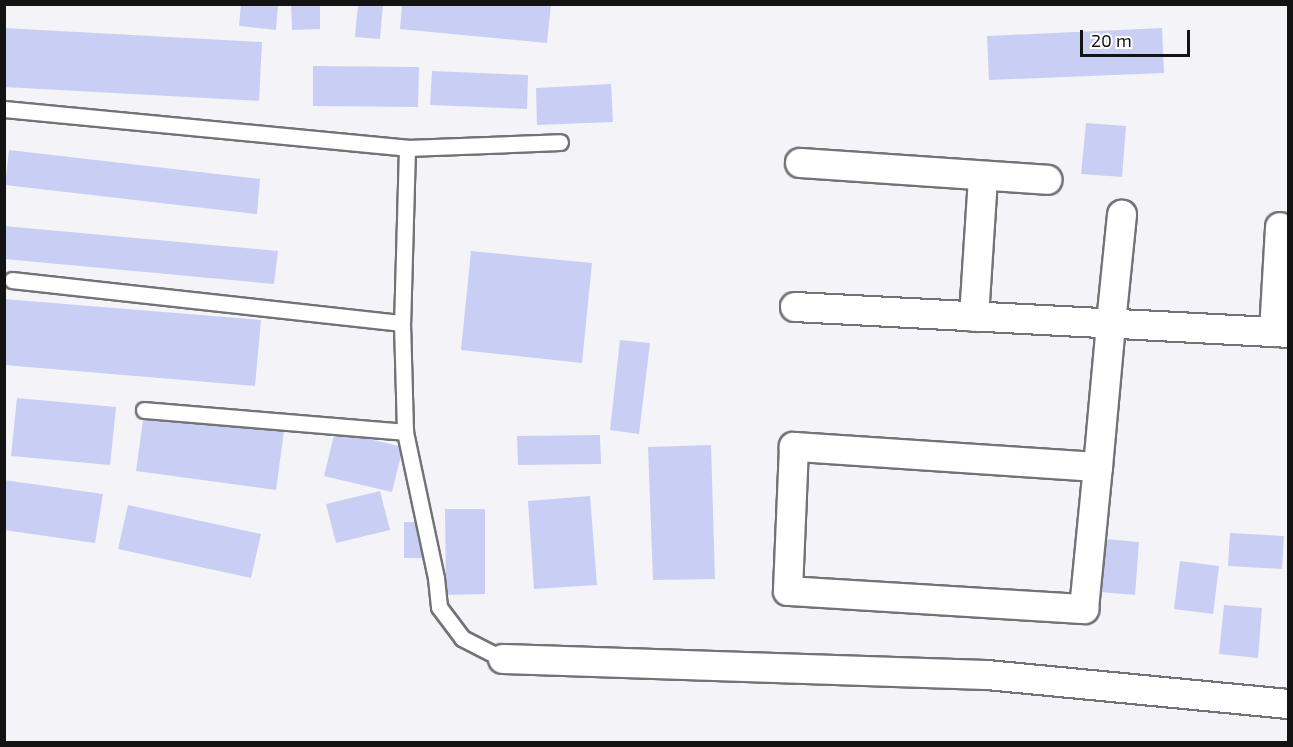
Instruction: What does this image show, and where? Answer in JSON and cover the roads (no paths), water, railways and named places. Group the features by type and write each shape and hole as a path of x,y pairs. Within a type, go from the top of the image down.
{"street":[{"path":"800,163 1047,180"},
{"path":"974,316 983,176"},
{"path":"1098,467 794,447 788,591 1084,609 1098,467 1111,323 1122,215"},
{"path":"795,307 1281,333 1280,227"},
{"path":"503,659 987,675 1288,704"}],"lane":[{"path":"4,109 407,148 560,142"},
{"path":"407,148 402,323 405,432 436,578 439,607 462,638 503,659"},
{"path":"12,280 402,323"},
{"path":"144,410 405,432"}]}
